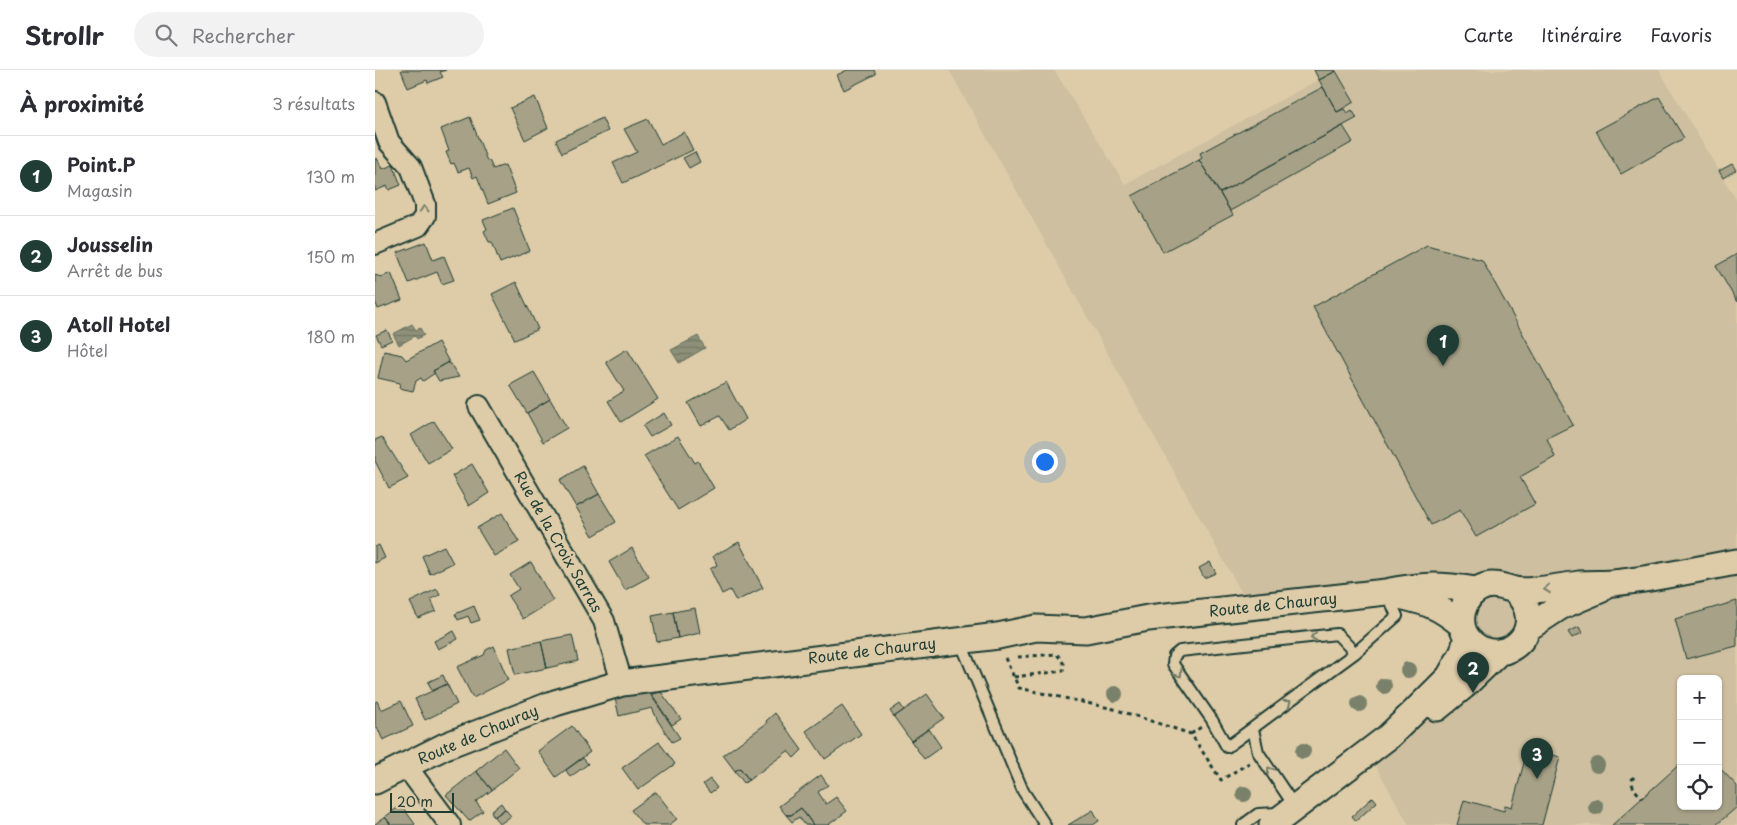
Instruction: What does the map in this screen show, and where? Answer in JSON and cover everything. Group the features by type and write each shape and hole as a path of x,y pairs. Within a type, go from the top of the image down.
{"street":[{"path":"375,102 389,142 411,167 425,204 425,216 418,226 375,244"},
{"name":"Rue de la Croix Sarras","path":"479,406 604,621 622,683"},
{"path":"1514,590 1613,583 1737,562"},
{"path":"1528,628 1560,607 1582,599 1613,583"},
{"name":"Route de Chauray","path":"375,781 445,746 555,702 622,683 998,636 1036,628 1086,630 1148,618 1386,592 1410,587 1432,585 1476,590"},
{"path":"1285,815 1388,737 1449,677 1463,652 1465,631 1462,615 1464,606 1476,590 1485,586 1505,586 1514,590 1522,597 1527,606 1528,628 1524,637 1509,650 1489,651 1479,647 1465,631"},
{"name":"Route de Chauray","path":"1386,592 1429,603 1450,615 1465,631"},
{"path":"1388,737 1421,721 1464,686 1499,652"},
{"path":"406,766 450,825"}],"lane":[{"path":"1355,652 1337,634 1180,651 1173,656 1173,664 1212,720 1227,747 1355,652 1397,616 1386,592"},
{"path":"960,640 1023,790 1045,825"},
{"path":"1243,825 1258,814 1285,815 1258,752 1253,729"}],"path":[{"path":"1014,677 1063,671 1063,664 1057,654 1005,658 1019,688 1114,709 1191,734 1221,780 1253,760"},
{"path":"1634,777 1631,780 1634,789 1642,798"}],"shaded area":[{"path":"949,70 1054,70 1125,184 1318,80 1313,70 1659,70 1737,201 1737,825 1409,825 1361,740 1436,681 1455,641 1443,620 1407,603 1369,604 1257,620"},
{"path":"412,324 416,330 420,328 424,335 417,339 415,336 399,345 393,334"},
{"path":"698,336 705,348 679,363 671,350"}],"building":[{"path":"401,70 446,70 440,72 443,77 428,83 427,80 408,88"},
{"path":"847,70 874,70 876,74 844,90 837,75"},
{"path":"1314,70 1335,70 1336,71 1319,80"},
{"path":"1336,71 1354,102 1337,112 1319,80"},
{"path":"1323,87 1337,112 1344,109 1347,113 1352,110 1357,118 1220,193 1199,160 1202,158 1200,153"},
{"path":"535,97 548,128 525,140 510,108"},
{"path":"1659,97 1684,138 1621,174 1596,131"},
{"path":"470,117 487,161 489,160 493,169 505,165 516,193 488,204 477,176 473,178 469,168 458,172 454,163 451,164 446,152 449,151 441,129"},
{"path":"602,118 608,131 562,153 556,140"},
{"path":"648,119 661,144 684,132 693,150 623,183 613,163 637,152 624,129"},
{"path":"1343,126 1353,142 1230,211 1220,193"},
{"path":"695,152 700,162 689,168 683,158"},
{"path":"377,158 382,169 393,165 401,185 389,190 387,186 375,191 375,159"},
{"path":"1199,160 1233,215 1163,252 1132,196"},
{"path":"1732,164 1736,170 1723,178 1719,171"},
{"path":"513,208 530,251 500,263 492,242 489,242 484,231 487,229 483,220"},
{"path":"426,242 433,260 444,256 454,280 442,284 437,272 409,283 397,253"},
{"path":"1427,245 1482,260 1573,425 1547,438 1555,457 1520,477 1535,504 1476,537 1460,510 1431,525 1313,307"},
{"path":"1737,254 1737,302 1716,266"},
{"path":"391,273 402,300 378,309 375,301 375,275 381,277"},
{"path":"516,282 538,329 515,340 492,294"},
{"path":"387,330 392,340 381,345 376,335"},
{"path":"438,342 449,362 433,371 435,373 423,381 421,378 416,381 413,391 399,388 400,383 378,378 384,351 402,355 406,360"},
{"path":"627,349 658,399 621,422 608,401 624,391 606,362"},
{"path":"449,362 459,377 439,381 433,371"},
{"path":"534,372 550,399 527,413 510,385"},
{"path":"726,382 746,419 729,430 720,416 701,426 688,403"},
{"path":"550,399 567,428 543,442 527,413"},
{"path":"664,413 671,425 650,437 643,426"},
{"path":"434,421 452,449 428,463 411,435"},
{"path":"678,436 695,463 698,461 714,488 678,510 644,456"},
{"path":"382,437 408,478 389,488 375,461 375,440"},
{"path":"472,464 489,493 469,506 452,476"},
{"path":"583,466 599,494 576,507 560,480"},
{"path":"599,494 616,522 593,536 576,507"},
{"path":"502,513 519,542 494,556 477,528"},
{"path":"739,542 763,588 736,601 730,590 722,594 710,569 717,565 713,556"},
{"path":"379,545 385,558 375,563 375,547"},
{"path":"444,546 453,563 430,574 422,556"},
{"path":"632,548 649,577 625,590 609,562"},
{"path":"531,562 553,601 523,619 508,596 519,589 510,575"},
{"path":"1210,562 1216,573 1204,578 1199,568"},
{"path":"437,589 440,595 431,599 436,611 418,618 410,602"},
{"path":"1737,601 1737,646 1686,659 1675,619"},
{"path":"474,606 480,620 471,623 468,616 458,620 455,614"},
{"path":"695,608 700,633 678,638 673,612"},
{"path":"673,612 678,638 657,642 652,616"},
{"path":"1579,627 1582,633 1572,638 1568,632"},
{"path":"454,631 458,639 438,649 434,641"},
{"path":"572,635 578,661 547,668 541,641"},
{"path":"541,641 547,668 515,675 509,648"},
{"path":"494,646 508,680 473,698 457,667 484,655 486,650"},
{"path":"443,675 447,684 432,691 428,682"},
{"path":"447,684 457,704 425,720 415,699"},
{"path":"648,691 680,738 672,742 652,708 619,716 615,698"},
{"path":"661,692 681,719 672,725 651,694"},
{"path":"927,694 944,718 911,741 894,717"},
{"path":"377,701 381,710 401,701 413,726 383,740 375,723 375,702"},
{"path":"900,704 904,710 894,717 890,711"},
{"path":"842,706 861,734 825,759 806,731"},
{"path":"775,713 802,750 794,758 788,751 749,780 740,768 735,771 723,755 767,723 766,721"},
{"path":"572,726 590,752 556,777 538,751"},
{"path":"929,729 941,747 924,759 911,741"},
{"path":"659,742 675,764 638,790 622,768"},
{"path":"504,748 519,768 492,790 476,771"},
{"path":"1528,748 1560,757 1542,825 1457,825 1464,800 1504,811 1505,805 1512,807"},
{"path":"583,758 588,764 570,777 566,770"},
{"path":"1677,767 1677,810 1722,810 1722,770 1737,786 1737,807 1716,825 1612,825"},
{"path":"740,768 749,780 744,783 735,771"},
{"path":"476,771 492,790 476,802 483,811 469,821 446,795"},
{"path":"821,775 828,785 818,792 826,804 836,797 847,811 828,825 813,825 801,808 791,815 786,815 779,806"},
{"path":"710,779 717,788 710,793 703,784"},
{"path":"656,792 677,819 669,825 643,825 631,810"},
{"path":"1373,797 1377,802 1356,821 1352,816"},
{"path":"501,803 505,809 494,817 491,811"},
{"path":"401,805 414,825 391,825 385,817"},
{"path":"801,808 813,825 805,825 799,817 792,822 786,815 791,815"},
{"path":"505,809 511,816 500,824 494,817"},
{"path":"1093,810 1099,821 1093,825 1068,825"},
{"path":"385,817 391,825 375,825 375,824"}],"place":[{"name":"Point.P","path":"1443,366"},
{"name":"Jousselin","path":"1473,693"},
{"name":"Atoll Hotel","path":"1537,779"}]}
